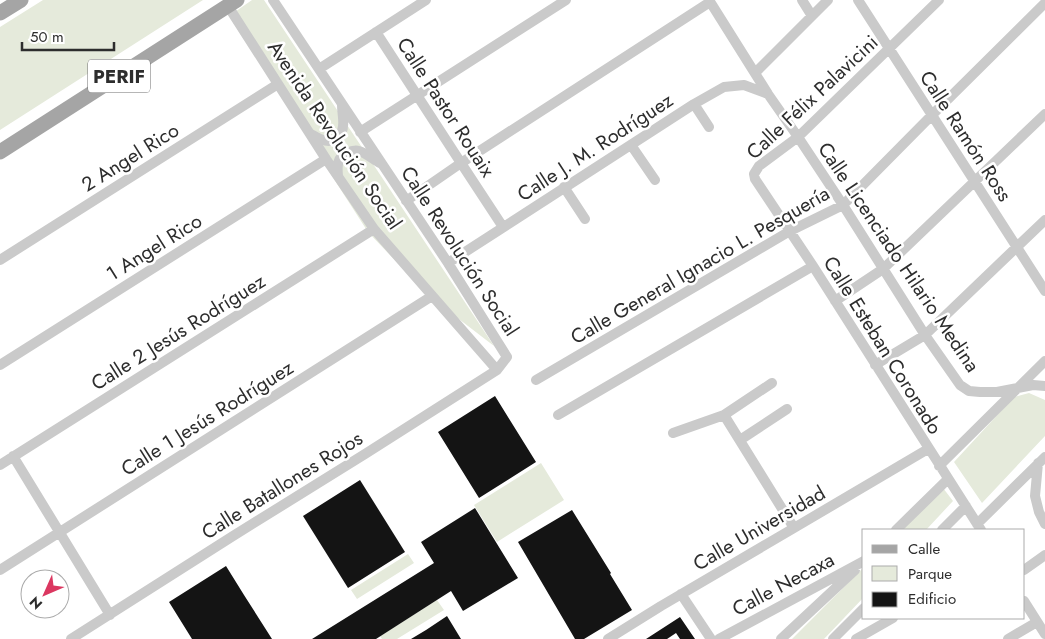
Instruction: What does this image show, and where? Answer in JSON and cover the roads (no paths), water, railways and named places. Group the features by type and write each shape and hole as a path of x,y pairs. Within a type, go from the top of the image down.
{"main road":[{"path":"0,13 21,0"},
{"name":"PERIF","path":"0,152 233,3"}],"street":[{"name":"Calle Revolución Social","path":"273,0 448,263 507,357"},
{"path":"319,69 426,0"},
{"path":"360,132 566,0"},
{"path":"802,0 812,16"},
{"path":"754,72 828,0"},
{"name":"Calle Ramón Ross","path":"858,0 1045,291"},
{"name":"Calle Félix Palavicini","path":"755,179 754,174 759,166 798,136 939,0"},
{"path":"406,201 461,163 710,1"},
{"name":"Calle Licenciado Hilario Medina","path":"710,1 768,94 798,136 925,335 960,385 969,391 980,392 997,392 1018,388"},
{"name":"Avenida Revolución Social","path":"233,3 278,84 374,229 497,370"},
{"name":"Calle General Ignacio L. Pesquería","path":"536,380 790,231 843,205 1045,3"},
{"name":"Calle Pastor Rouaix","path":"376,32 503,226"},
{"name":"2 Angel Rico","path":"0,260 278,84"},
{"name":"Calle J. M. Rodríguez","path":"448,263 694,104 724,87 744,85 768,94"},
{"path":"310,134 329,142 335,140 341,134 344,127 342,104"},
{"path":"694,104 709,127"},
{"path":"835,301 883,270 1045,114"},
{"path":"631,145 655,180"},
{"name":"Calle Revolución Social","path":"338,176 337,167 339,160 344,154 352,151 359,151 383,165"},
{"name":"1 Angel Rico","path":"0,365 326,159"},
{"name":"Calle Esteban Coronado","path":"755,179 813,266 979,527"},
{"path":"564,187 585,219"},
{"path":"875,365 925,335 1045,220"},
{"name":"Calle 2 Jesús Rodríguez","path":"0,464 374,229"},
{"path":"558,415 813,266"},
{"name":"Calle 1 Jesús Rodríguez","path":"0,570 432,296"},
{"name":"Calle Batallones Rojos","path":"71,639 497,370 507,357"},
{"path":"939,466 1045,361"},
{"path":"673,433 724,415 772,383"},
{"path":"1018,388 1033,384 1045,386"},
{"path":"740,440 787,409"},
{"path":"724,415 794,528"},
{"name":"Calle Universidad","path":"608,639 928,449"},
{"path":"14,456 110,615"},
{"path":"1042,460 1035,496 1039,512 1045,524"},
{"path":"979,527 1042,460"},
{"path":"897,529 948,479"},
{"path":"943,529 966,506"},
{"path":"1025,569 1045,555"},
{"name":"Calle Necaxa","path":"719,639 862,562"},
{"name":"Calle Necaxa","path":"781,639 862,563"},
{"path":"681,594 711,639"},
{"path":"1025,602 1045,634"},
{"path":"833,639 862,610"},
{"path":"856,639 891,619"},
{"path":"1008,639 1037,622"}]}
